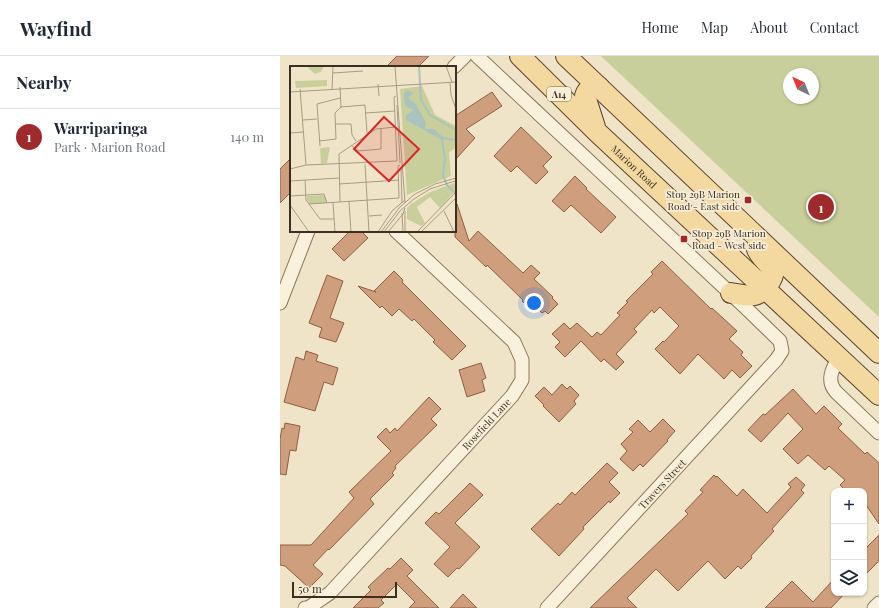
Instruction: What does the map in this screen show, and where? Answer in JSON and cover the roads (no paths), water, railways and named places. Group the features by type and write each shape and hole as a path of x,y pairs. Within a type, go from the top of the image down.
{"main road":[{"name":"Marion Road","path":"520,56 597,132 766,288 879,396"},
{"path":"566,56 876,351"},
{"path":"597,132 585,96 591,88 599,87"},
{"path":"731,293 752,296 757,295 766,288 772,279 773,273 771,268 758,253 750,230"},
{"path":"839,357 850,350 876,351"}],"street":[{"path":"455,66 464,56"},
{"path":"477,56 731,293"},
{"path":"280,303 308,232"},
{"name":"Rosefield Lane","path":"305,608 308,608 330,593 512,396 522,380 522,360 514,342 397,232"},
{"name":"Travers Street","path":"547,608 776,360 782,351 780,341 731,293"},
{"path":"839,357 831,372 831,386 879,433"},
{"path":"874,608 879,603"}],"place":[{"name":"Stop 29B Marion Road - East side","path":"748,200"},
{"name":"Warriparinga","path":"821,207"},
{"name":"Stop 29B Marion Road - West side","path":"684,239"}]}
